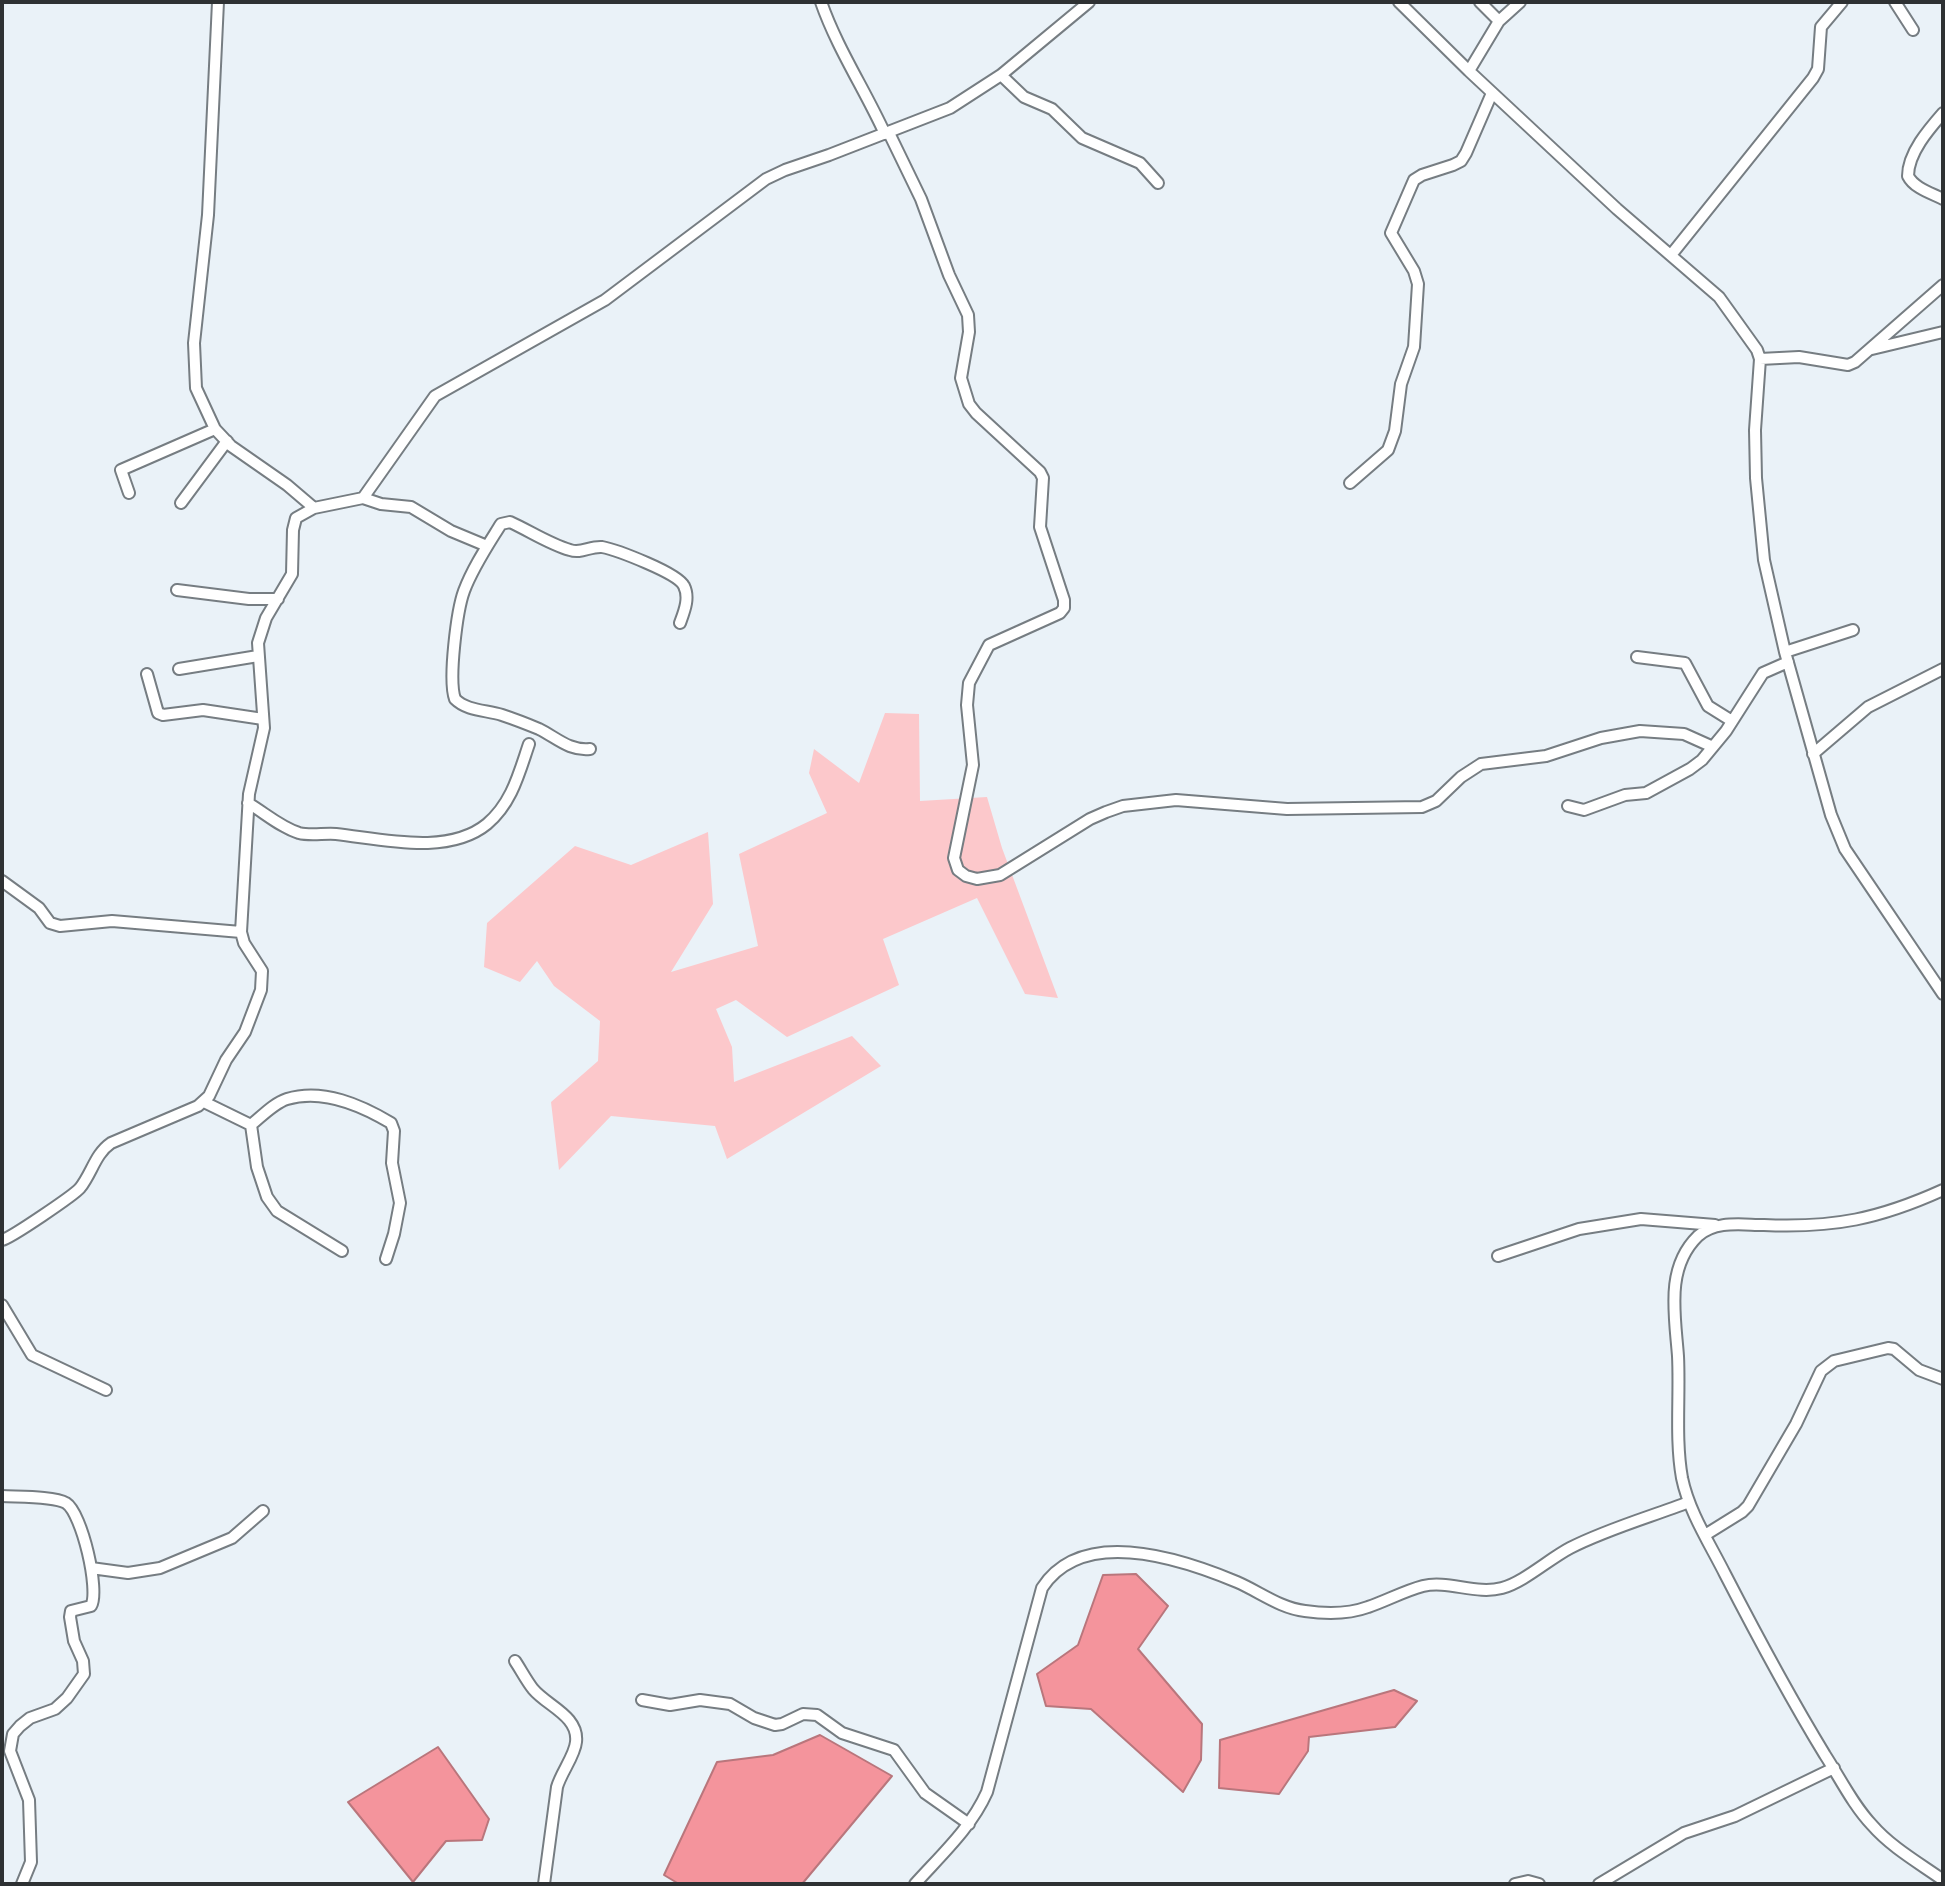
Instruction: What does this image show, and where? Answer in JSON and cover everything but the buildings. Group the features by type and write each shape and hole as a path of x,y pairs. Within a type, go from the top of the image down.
{"street":[{"path":"218,2 208,215 194,343 196,388 215,429 314,508"},
{"path":"821,2 832,31 868,95 920,199 949,275 968,315 969,332 961,378 969,404 1040,472 1043,478 1040,527 1065,600 1060,613 989,645 969,683 967,705 973,765 954,858 958,870 977,879 1000,875 1090,819 1123,806 1191,800 1287,809 1423,807 1436,801 1461,777 1481,764 1546,756 1601,738 1640,732 1684,734 1713,747"},
{"path":"363,498 427,405 444,389 605,300 776,173 950,108 1001,75 1089,2"},
{"path":"1399,2 1617,209 1719,297 1757,350 1760,359 1755,430 1758,513 1764,560 1786,657 1814,754 1837,833 1881,904 1943,994"},
{"path":"1480,2 1499,21"},
{"path":"1469,71 1499,21 1520,2"},
{"path":"1671,255 1813,78 1818,69 1821,27 1842,2"},
{"path":"1895,2 1913,30"},
{"path":"1001,75 1024,97 1052,109 1082,138 1140,163 1158,183"},
{"path":"1350,483 1388,450 1395,431 1401,384 1414,347 1418,284 1414,271 1391,233 1414,180 1461,161 1492,93"},
{"path":"1943,113 1918,147 1908,168 1908,176 1918,187 1943,199"},
{"path":"1760,359 1799,357 1848,365 1855,362 1943,285"},
{"path":"1869,350 1943,332"},
{"path":"130,493 121,470 215,429"},
{"path":"181,503 227,441"},
{"path":"2,1240 15,1235 77,1192 98,1156 111,1143 204,1102 226,1060 245,1032 261,990 261,971 244,943 241,932 248,803 264,719 258,656 261,629 292,574 293,523 306,511 314,508 363,498 382,504 411,507 451,531 487,546"},
{"path":"590,749 581,750 562,744 541,730 502,715 468,708 455,699 451,679 462,597 501,524 506,521 568,550 581,551 598,547 617,552 679,578 686,591 687,602 681,623"},
{"path":"177,590 249,599 278,599"},
{"path":"1568,806 1584,810 1625,795 1646,793 1696,765 1732,721 1763,673 1786,657 1853,631"},
{"path":"179,669 258,656"},
{"path":"1637,657 1685,663 1708,706 1732,721"},
{"path":"1814,754 1868,706 1943,669"},
{"path":"147,674 158,713 163,715 202,710 264,719"},
{"path":"248,803 284,827 301,834 333,834 423,844 458,838 487,824 511,796 529,744"},
{"path":"2,881 39,908 50,923 60,926 112,921 241,932"},
{"path":"251,1125 286,1099 316,1096 349,1101 391,1123 394,1131 392,1163 400,1203 386,1259"},
{"path":"204,1102 251,1125"},
{"path":"251,1125 257,1167 267,1197 278,1211 342,1251"},
{"path":"1498,1256 1579,1229 1641,1219 1718,1226 1803,1227 1833,1224 1870,1217 1943,1190"},
{"path":"1718,1226 1700,1234 1686,1251 1676,1276 1673,1297 1681,1462 1689,1502 1768,1657 1861,1812 1887,1840 1943,1880"},
{"path":"2,1305 32,1355 106,1390"},
{"path":"1705,1535 1748,1506 1797,1424 1821,1371 1827,1364 1888,1348 1894,1349 1919,1370 1943,1379"},
{"path":"2,1496 58,1500 71,1507 78,1521 91,1568 93,1602 91,1606 71,1611 70,1617 74,1641 83,1661 84,1674 67,1698 55,1709 30,1718 13,1734 10,1751 29,1800 31,1862 22,1884"},
{"path":"915,1884 969,1824 987,1792 1042,1588 1052,1573 1066,1562 1109,1552 1166,1557 1194,1564 1287,1607 1305,1611 1349,1612 1428,1585 1487,1590 1507,1587 1578,1545 1689,1502"},
{"path":"91,1568 128,1573 160,1568 232,1538 263,1511"},
{"path":"515,1661 534,1689 565,1715 576,1729 576,1744 561,1772 557,1787 544,1884"},
{"path":"642,1700 670,1705 700,1700 730,1704 775,1726 803,1714 817,1715 842,1733 894,1750 926,1793 969,1824"},
{"path":"1599,1884 1685,1833 1735,1816 1834,1768"},
{"path":"1515,1884 1528,1881 1538,1884"}],"shaded area":[{"path":"885,713 919,714 920,801 987,797 1002,848 1058,998 1025,994 977,898 883,939 899,985 787,1037 736,1000 716,1009 732,1047 734,1082 852,1036 881,1066 727,1159 715,1126 611,1116 559,1170 551,1102 598,1061 600,1021 554,986 537,961 520,982 484,967 487,923 575,846 631,865 708,832 713,904 671,972 758,946 739,854 827,813 809,773 814,749 859,783"},
{"path":"1136,1574 1168,1606 1138,1649 1202,1724 1201,1760 1183,1792 1091,1709 1046,1706 1037,1674 1078,1645 1103,1575"},
{"path":"1394,1690 1417,1701 1395,1727 1309,1737 1308,1751 1279,1794 1219,1788 1220,1740"},
{"path":"820,1735 892,1776 802,1884 679,1884 664,1875 717,1762 773,1755"},
{"path":"438,1747 489,1819 482,1840 446,1841 413,1882 348,1802"}]}
